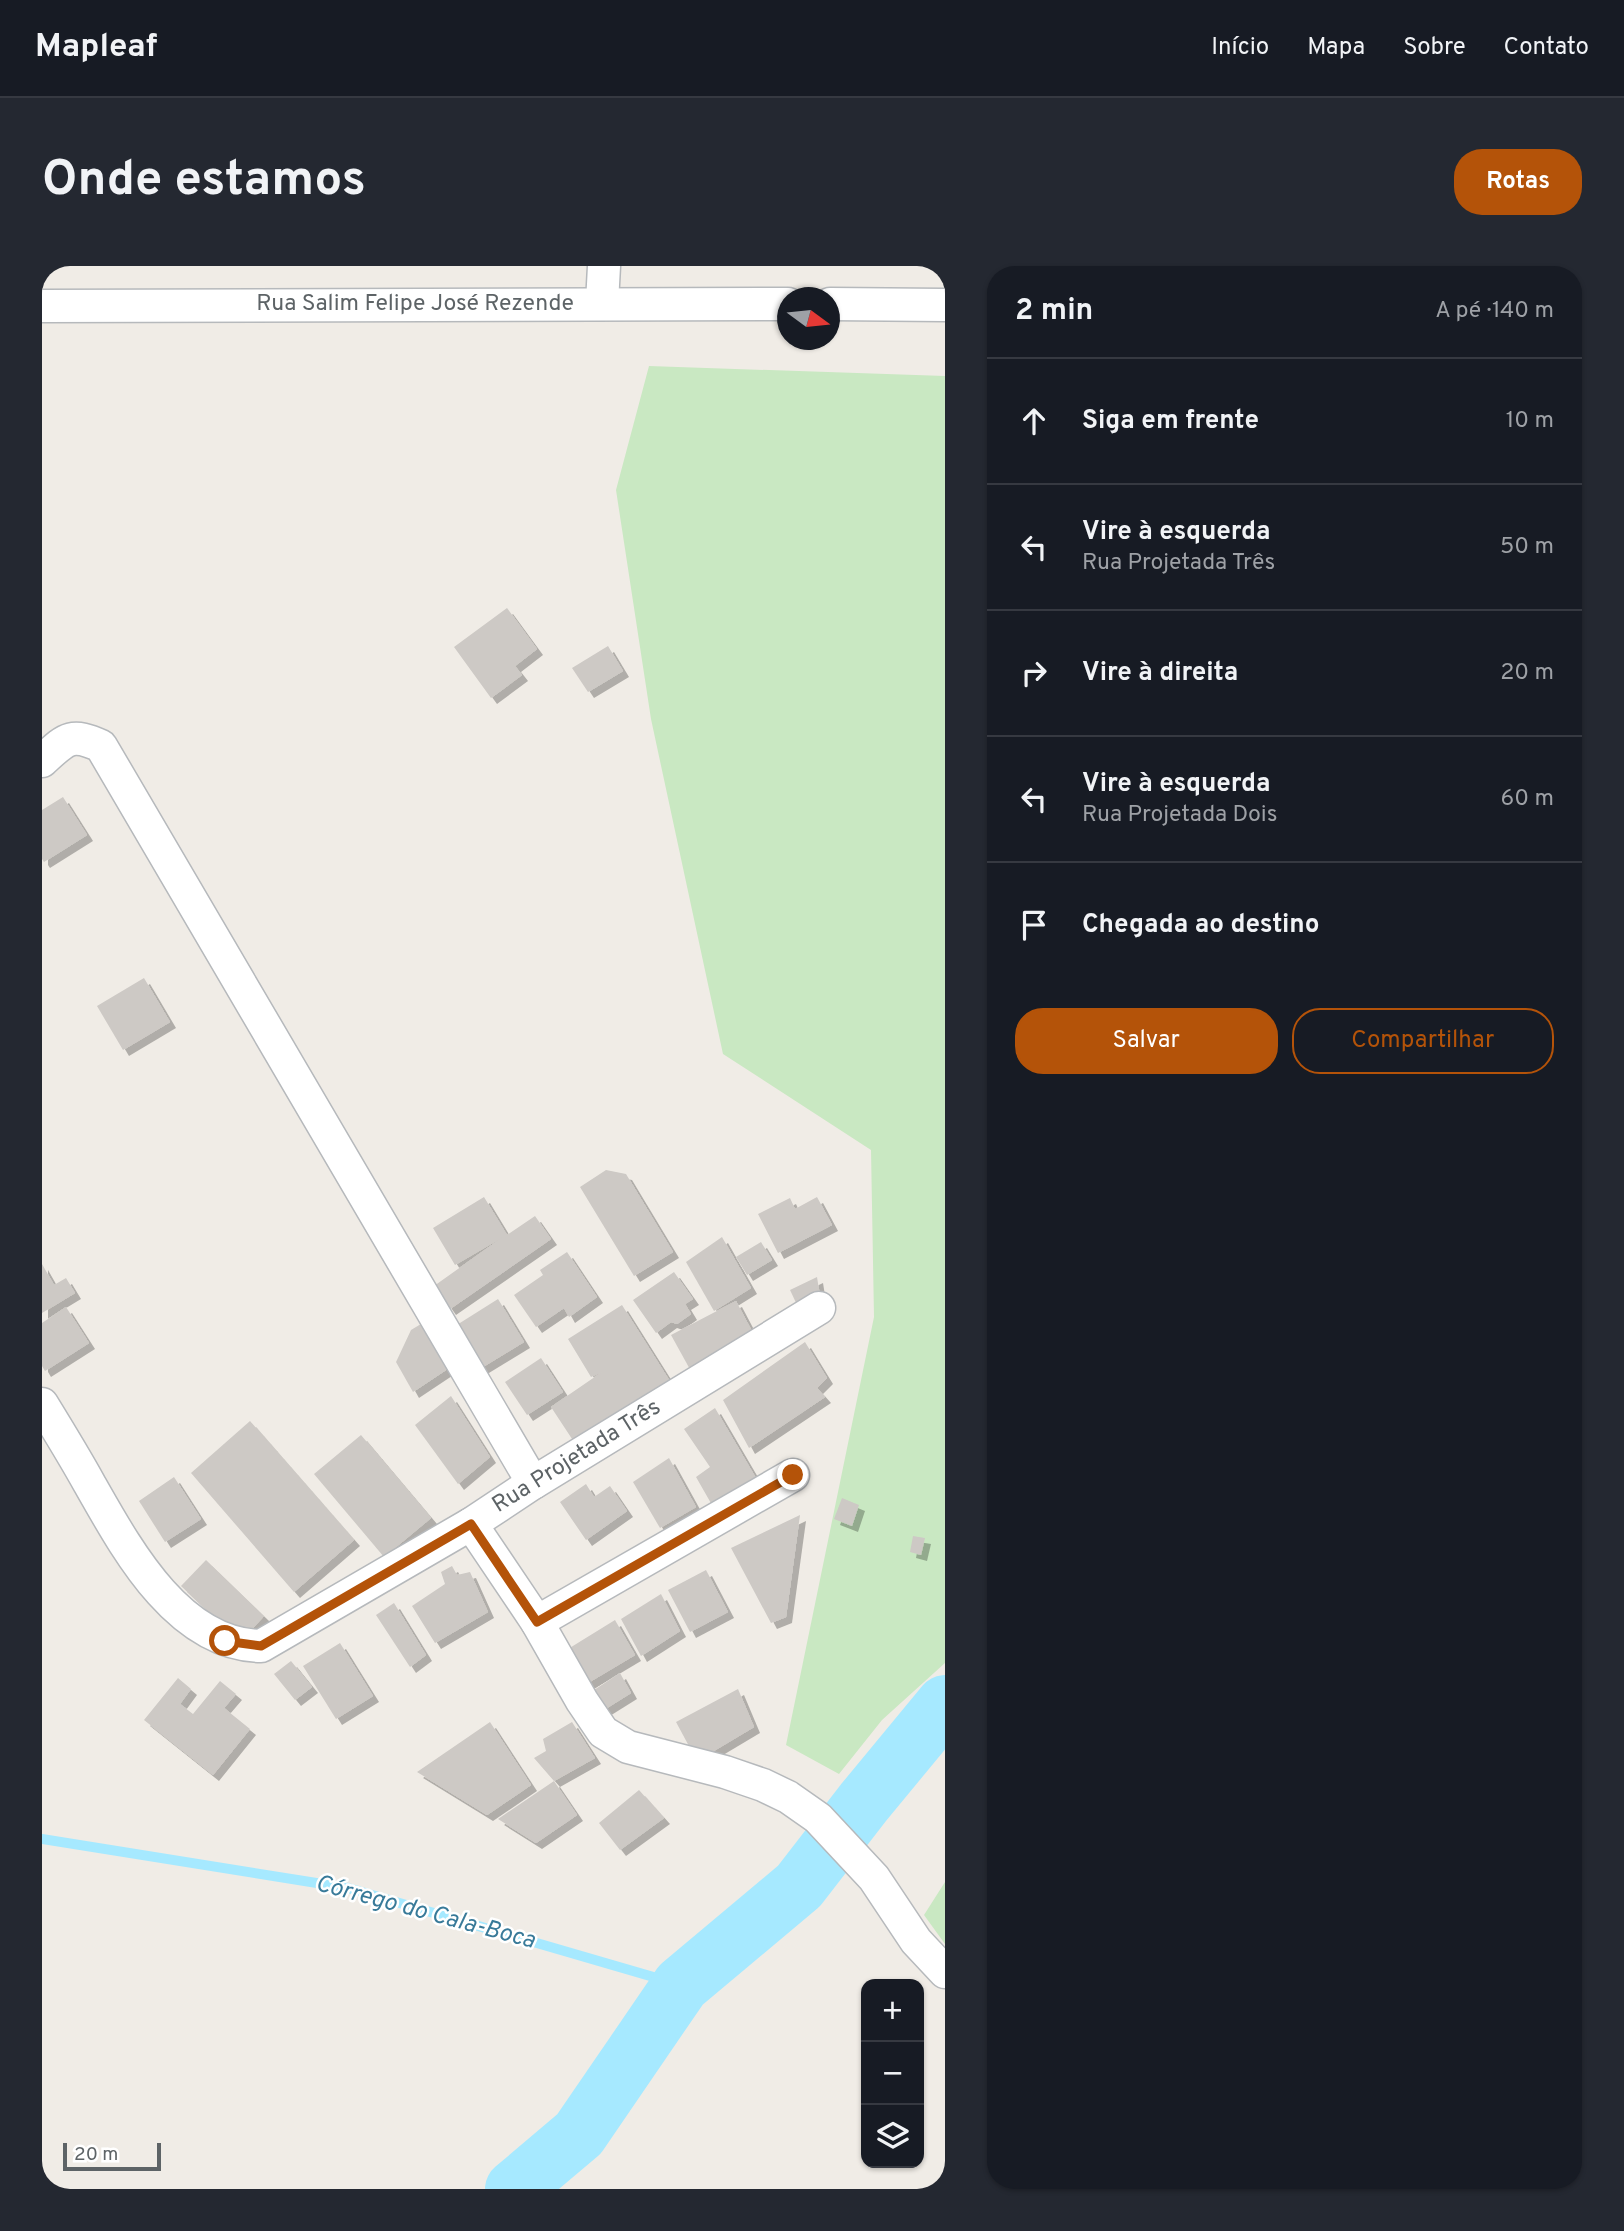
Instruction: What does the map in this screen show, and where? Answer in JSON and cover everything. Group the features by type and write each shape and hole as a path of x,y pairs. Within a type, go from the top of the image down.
{"street":[{"path":"602,303 604,266"},
{"name":"Rua Salim Felipe José Rezende","path":"42,306 777,304"},
{"path":"840,304 945,305"},
{"path":"42,761 67,739 83,738 102,746 533,1483"},
{"name":"Rua Projetada Três","path":"42,1404 119,1538 161,1592 206,1630 225,1641 261,1646 471,1524 533,1483 820,1308"},
{"path":"537,1622 793,1475"},
{"path":"471,1524 537,1622 582,1701 603,1731 628,1747 726,1772 763,1785 788,1797 818,1818 874,1878 916,1941 945,1972"}],"green space":[{"path":"649,366 945,376 945,1663 882,1720 839,1774 786,1745 874,1317 871,1150 723,1054 651,719 616,490"},
{"path":"945,1882 945,1944 924,1915"}],"building":[{"path":"507,608 537,649 515,666 522,675 491,698 454,647"},
{"path":"608,646 623,671 588,692 572,668"},
{"path":"63,797 87,835 44,862 42,810"},
{"path":"144,978 170,1022 123,1050 97,1006"},
{"path":"606,1170 626,1174 673,1252 634,1276 580,1187"},
{"path":"484,1197 507,1235 535,1216 551,1239 450,1309 434,1286 503,1237 455,1265 433,1228"},
{"path":"817,1197 832,1225 778,1253 758,1214 790,1198 795,1209"},
{"path":"722,1237 751,1288 714,1311 686,1262"},
{"path":"761,1242 772,1260 747,1275 736,1257"},
{"path":"567,1252 597,1297 569,1317 564,1308 536,1327 514,1295 543,1275 540,1270"},
{"path":"42,1264 54,1285 66,1278 75,1293 42,1313"},
{"path":"674,1272 693,1299 685,1304 691,1314 677,1324 671,1322 656,1333 633,1300"},
{"path":"817,1277 820,1296 798,1307 790,1290"},
{"path":"498,1299 524,1342 478,1370 452,1328"},
{"path":"736,1301 755,1337 692,1373 671,1335"},
{"path":"622,1305 671,1383 576,1445 551,1407 602,1372 591,1377 568,1339"},
{"path":"66,1307 89,1343 45,1371 42,1366 42,1323"},
{"path":"421,1324 449,1368 413,1392 396,1362 411,1330"},
{"path":"805,1342 827,1378 817,1388 825,1397 749,1448 723,1400"},
{"path":"541,1358 563,1392 527,1415 505,1382"},
{"path":"451,1396 490,1457 458,1484 415,1425"},
{"path":"715,1408 760,1485 716,1512 696,1477 710,1467 684,1429"},
{"path":"250,1421 354,1540 294,1592 191,1473"},
{"path":"361,1435 431,1518 384,1557 314,1474"},
{"path":"669,1458 696,1507 660,1528 633,1482"},
{"path":"174,1477 201,1519 165,1542 139,1501"},
{"path":"586,1484 594,1497 610,1486 627,1511 586,1540 560,1502"},
{"path":"842,1498 859,1505 852,1526 834,1519"},
{"path":"800,1515 786,1617 771,1623 731,1548"},
{"path":"913,1536 925,1538 921,1555 910,1552"},
{"path":"206,1560 264,1616 240,1642 181,1586"},
{"path":"452,1566 457,1575 470,1572 488,1612 435,1643 412,1606 445,1584 441,1572"},
{"path":"706,1570 728,1612 690,1632 668,1590"},
{"path":"661,1594 680,1631 641,1656 621,1619"},
{"path":"394,1603 426,1655 410,1667 376,1615"},
{"path":"615,1620 635,1655 588,1683 568,1649"},
{"path":"340,1643 373,1696 336,1719 303,1666"},
{"path":"291,1661 312,1687 295,1700 274,1674"},
{"path":"620,1673 631,1693 599,1713 588,1694"},
{"path":"178,1678 191,1689 180,1704 193,1714 220,1681 236,1694 224,1708 250,1729 213,1775 144,1720"},
{"path":"738,1689 754,1727 697,1761 676,1722"},
{"path":"490,1722 531,1785 487,1815 417,1772"},
{"path":"572,1722 595,1758 554,1781 534,1758 546,1751 543,1739"},
{"path":"554,1781 577,1815 536,1843 498,1819"},
{"path":"639,1790 664,1818 620,1850 599,1823"}],"waterway":[{"path":"514,2189 579,2134 681,1985 799,1886 945,1704"},
{"name":"Córrego do Cala-Boca","path":"42,1839 348,1888 681,1985"}],"route":[{"path":"225,1641 261,1646 471,1524 537,1622 793,1475"}]}
